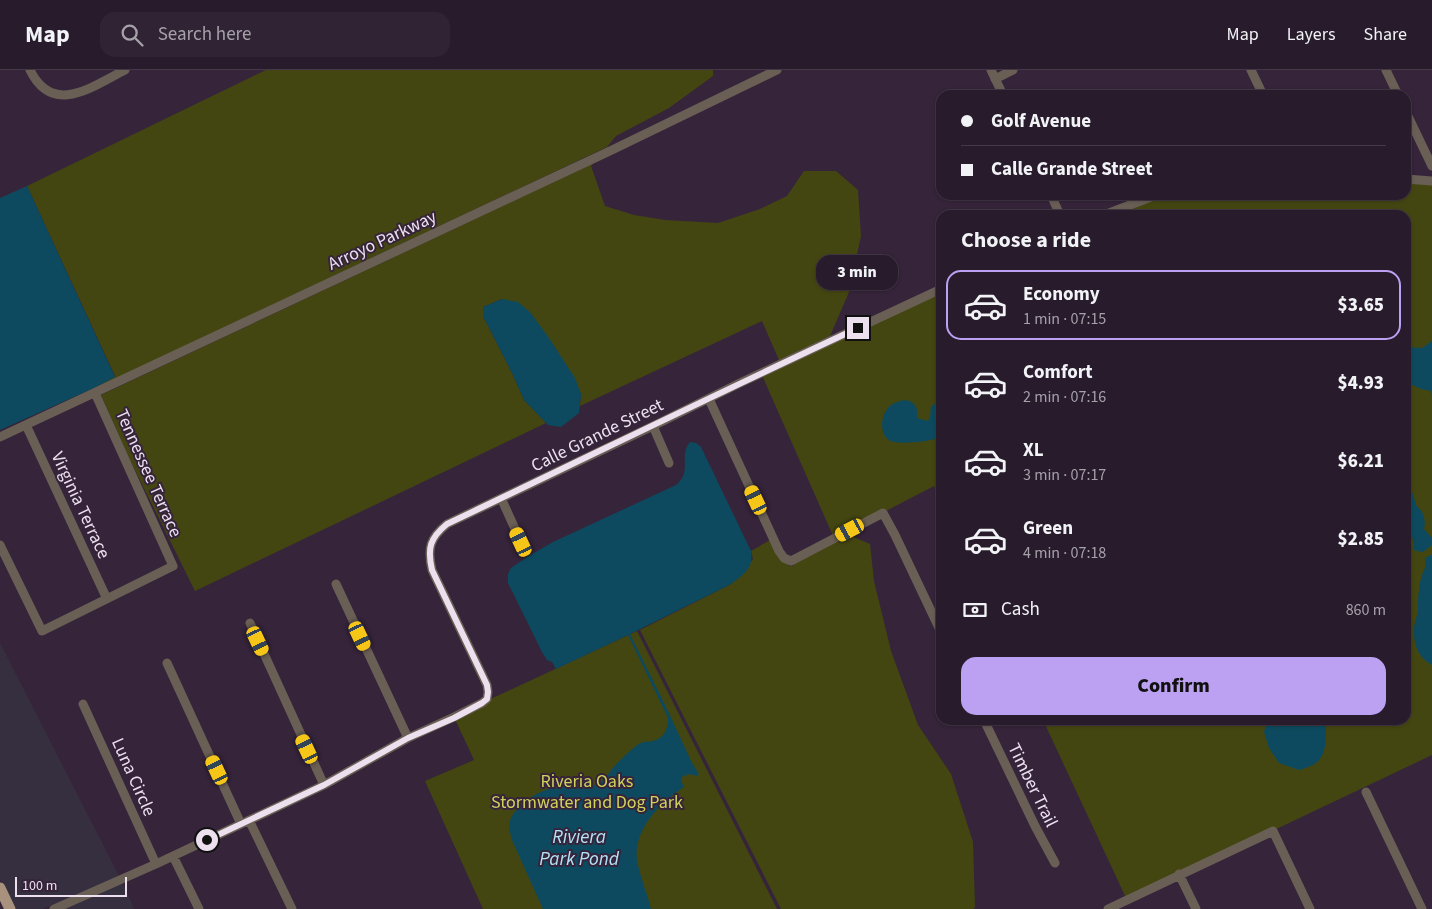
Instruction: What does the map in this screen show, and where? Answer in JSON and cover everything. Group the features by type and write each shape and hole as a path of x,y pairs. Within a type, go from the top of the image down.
{"main road":[{"path":"0,888 10,909"}],"street":[{"path":"30,70 44,88 56,95 64,96 76,94 125,70"},
{"name":"Arroyo Parkway","path":"0,437 603,154 777,70"},
{"path":"1001,90 993,74 1013,70"},
{"path":"1251,70 1261,90"},
{"path":"1386,70 1396,90"},
{"path":"1411,122 1432,166"},
{"path":"1411,180 1432,182"},
{"path":"1117,210 1143,200"},
{"name":"Calle Grande Street","path":"408,738 454,718 482,703 487,699 488,692 487,685 432,570 429,556 431,543 436,532 447,524 742,382 936,291"},
{"name":"Tennessee Terrace","path":"95,393 174,566 107,599"},
{"path":"709,399 779,551 784,558 791,561 883,513 895,534 936,621"},
{"name":"Virginia Terrace","path":"26,424 107,599"},
{"path":"653,426 669,463"},
{"path":"501,498 521,542"},
{"path":"0,545 42,631 107,599"},
{"path":"54,909 174,856 324,785 408,738 336,584"},
{"path":"250,623 324,785"},
{"path":"167,663 245,822 292,909"},
{"name":"Luna Circle","path":"83,704 156,864"},
{"name":"Timber Trail","path":"986,725 1055,863"},
{"path":"1366,792 1422,909"},
{"path":"1108,909 1273,831 1310,909"},
{"path":"174,856 199,909"},
{"path":"1179,874 1196,909"}],"shaded area":[{"path":"0,643 119,876 43,909 14,909 0,879"},
{"path":"123,883 134,909 64,909"}],"green space":[{"path":"266,70 713,70 713,76 669,108 616,136 607,147 94,389 115,376 27,186"},
{"path":"594,163 591,166 605,206 634,215 665,220 718,223 760,209 787,196 804,171 836,171 858,190 861,236 849,292 830,336 779,360 762,321 580,406 581,394 502,299 483,307 483,316 524,400 546,423 195,591 129,458 101,395"},
{"path":"1411,178 1432,180 1432,755 1127,900 1045,725 1411,725 1411,210 1116,210 1143,200 1411,200"},
{"path":"936,291 936,490 934,486 834,538 761,373"},
{"path":"849,535 870,544 874,581 891,651 918,725 951,774 973,842 975,907 973,909 781,909 640,630 731,584 753,559 751,551 770,540 789,566 793,566"},
{"name":"Riveria Oaks Stormwater and Dog Park","path":"637,631 777,909 483,909 425,781 474,760 454,717"}],"water":[{"path":"27,186 115,377 0,430 0,198"},
{"path":"502,299 518,302 530,312 575,378 581,394 579,413 561,427 548,425 524,400 483,316 483,307"},
{"path":"1432,341 1432,398 1431,391 1411,384 1411,347 1422,348"},
{"path":"905,400 912,402 916,406 917,418 928,421 931,406 936,404 936,439 904,443 889,440 882,429 882,424 886,411 890,406"},
{"name":"Riviera Park Pond","path":"690,442 696,443 701,447 751,551 751,562 747,570 731,584 630,634 699,774 697,776 689,774 682,777 681,781 684,787 666,800 650,818 639,838 637,860 651,909 543,909 511,838 509,826 515,812 527,800 550,788 589,787 601,782 635,747 642,742 660,738 666,730 668,718 628,635 556,669 542,652 508,583 508,574 511,568 553,542 676,485 684,474 685,453"},
{"path":"1411,489 1417,507 1424,516 1424,529 1432,538 1432,545 1423,552 1414,550 1411,534"},
{"path":"1431,555 1432,665 1417,650 1414,634 1418,611 1419,587 1426,566 1425,558"},
{"path":"1266,725 1326,725 1325,748 1317,762 1299,770 1279,763 1269,748 1264,732"}],"route":[{"path":"207,840 324,785 408,738 454,718 487,699 487,685 432,570 429,556 431,543 436,532 447,524 858,328"}]}
